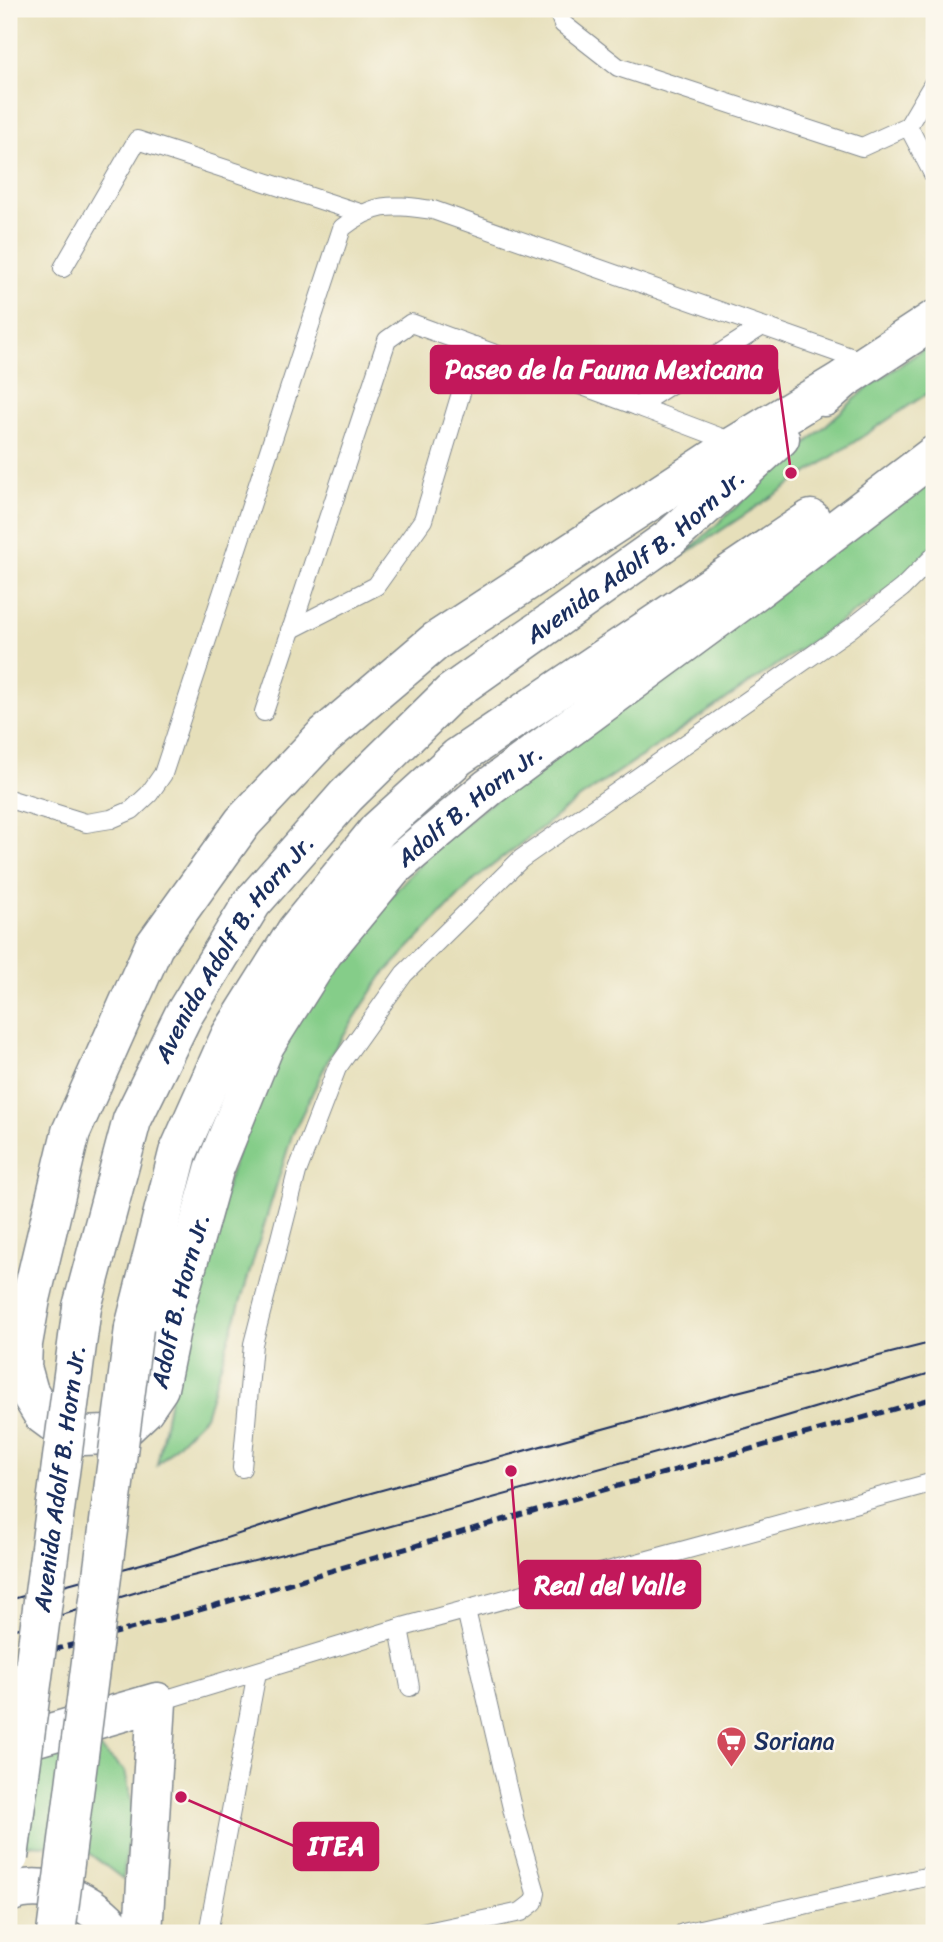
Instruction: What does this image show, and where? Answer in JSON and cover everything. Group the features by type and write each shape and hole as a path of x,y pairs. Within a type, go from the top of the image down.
{"main road":[{"name":"Avenida Adolf B. Horn Jr.","path":"9,1857 82,1307 132,1120 183,1016 253,903 346,796 452,693 670,538 856,371 934,320"},
{"name":"Adolf B. Horn Jr.","path":"856,371 737,444 436,641 324,736 243,822 154,946 71,1132 31,1299 23,1344 22,1367 29,1391 43,1415 62,1429 83,1436 106,1435 127,1426 144,1410 159,1388 175,1310 214,1170 265,1045 323,953 394,867 488,788 934,455"},
{"name":"Avenida Adolf B. Horn Jr.","path":"56,1933 134,1328 178,1153 230,1037 296,931 379,830 458,757 934,436"},
{"path":"9,1745 156,1702 143,1933"},
{"path":"9,1893 47,1890 79,1899 106,1917 118,1933"}],"lane":[{"path":"557,9 563,24 618,67 862,147 908,126 934,82"},
{"path":"908,126 934,176"},
{"path":"63,268 137,139 360,213"},
{"path":"9,799 86,823 111,819 132,810 149,794 163,774 342,228 360,213 382,206 433,211 761,327 856,371"},
{"path":"264,712 387,340 411,323 737,444"},
{"path":"637,406 761,327"},
{"path":"290,630 376,586 423,520 475,346"},
{"path":"242,1468 253,1344 297,1172 337,1068 404,974 521,859 850,629 902,588 934,556"},
{"path":"156,1702 399,1628 934,1482"},
{"path":"422,1933 521,1912 534,1902 536,1893 515,1821 466,1610"},
{"path":"399,1628 410,1687"},
{"path":"208,1933 257,1672"},
{"path":"682,1933 934,1875"}],"green space":[{"path":"934,342 934,389 681,557 867,388"},
{"path":"921,474 934,488 934,543 901,581 580,798 475,879 382,976 330,1056 292,1135 205,1416 157,1465 184,1326 253,1100 326,967 440,842"},
{"path":"62,1746 98,1747 125,1771 133,1809 123,1879 82,1848 32,1844 9,1853 30,1760"}],"tram line":[{"path":"9,1600 174,1555 331,1504 737,1392 934,1342"},
{"path":"9,1631 180,1579 340,1540 747,1428 934,1372"}],"railway":[{"path":"9,1662 189,1613 607,1489 934,1398"}],"place":[{"name":"Paseo de la Fauna Mexicana","path":"791,473"},
{"name":"Real del Valle","path":"511,1471"},
{"name":"Soriana","path":"731,1768"},
{"name":"ITEA","path":"181,1797"}]}
